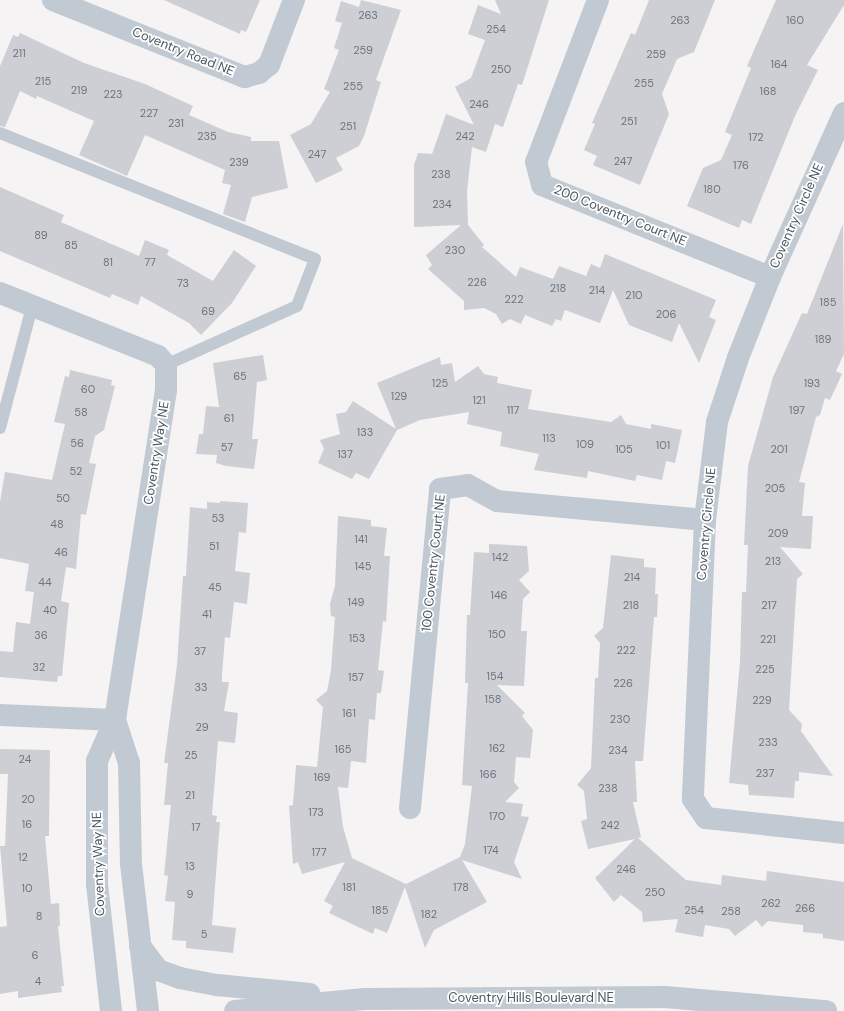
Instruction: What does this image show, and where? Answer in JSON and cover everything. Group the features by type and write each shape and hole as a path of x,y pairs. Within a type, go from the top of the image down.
{"street":[{"name":"Coventry Road NE","path":"53,0 245,77 259,73 272,61 294,0"},
{"name":"200 Coventry Court NE","path":"598,0 536,162 542,185 770,277"},
{"name":"Coventry Circle NE","path":"844,112 770,277 738,358 717,422 705,520 693,799 706,818 844,833"},
{"path":"0,293 158,356 166,366"},
{"name":"Coventry Way NE","path":"111,1011 97,884 97,762 115,720 166,390 166,366"},
{"name":"100 Coventry Court NE","path":"410,808 440,489 468,485 497,501 705,520"},
{"path":"0,715 115,720"},
{"name":"Coventry Way NE","path":"115,720 129,763 131,864 148,1011"},
{"path":"140,946 158,970 180,978 217,985 365,999"},
{"name":"Coventry Hills Boulevard NE","path":"235,1011 365,999 665,997 826,1011"}],"lane":[{"path":"0,133 315,259 297,306 166,366"},
{"path":"0,428 32,307"}],"building":[{"path":"164,0 260,0 246,32 241,30 240,34"},
{"path":"361,0 401,10 376,80 381,82 364,136 359,146 336,158 343,170 316,183 290,135 311,124 330,92 324,89 339,50 334,48 342,23 335,21 341,1 359,7"},
{"path":"495,0 549,0 522,85 518,84 503,127 495,124 486,152 472,147 467,191 468,225 484,245 482,247 516,277 520,267 553,279 559,266 586,276 591,264 600,268 605,254 716,300 709,317 716,320 699,363 679,323 672,342 629,325 613,290 600,323 565,310 561,321 556,319 552,326 525,315 521,324 510,319 502,324 496,314 484,308 464,310 464,301 428,269 432,265 426,255 461,225 414,227 414,165 418,153 432,154 446,114 474,125 455,87 471,78 485,40 468,34 478,5 501,14"},
{"path":"649,0 715,0 694,52 677,59 662,94 669,114 640,185 593,165 597,156 584,150 595,124 592,123 631,33 635,35"},
{"path":"776,0 844,0 844,5 807,65 818,70 795,116 751,224 742,220 739,228 687,206 703,168 721,160 732,135 725,132 751,68 747,66"},
{"path":"20,33 84,63 145,84 193,106 189,115 228,132 251,137 251,141 279,141 288,188 252,197 245,222 223,214 231,185 222,183 225,170 145,135 127,176 79,155 94,121 37,96 36,99 20,91 5,127 0,126 0,66 13,35 18,37"},
{"path":"0,187 64,215 61,222 139,256 145,240 169,250 167,255 213,281 234,250 256,266 232,303 201,335 189,323 141,296 138,305 112,294 110,298 0,251"},
{"path":"843,224 844,354 836,371 842,374 830,400 825,398 820,415 816,417 799,482 805,483 802,516 813,516 811,549 780,547 803,574 797,579 789,710 802,724 801,731 833,776 799,772 799,781 795,781 794,798 749,795 748,785 729,783 740,662 742,592 746,592 748,545 744,545 748,466 773,377 802,313 807,314"},
{"path":"263,355 267,380 257,382 252,439 258,439 254,469 226,466 216,463 217,455 196,454 199,434 203,434 206,406 219,407 213,363"},
{"path":"440,357 441,365 452,363 455,382 478,366 484,374 498,377 497,383 532,390 528,409 611,422 621,415 626,424 651,429 651,424 682,430 675,463 666,461 662,480 637,475 635,481 588,471 587,478 534,470 539,454 500,446 502,432 467,424 469,412 420,420 397,430 369,479 356,473 352,479 318,463 324,449 320,440 340,434 336,414 346,412 353,401 396,429 377,383"},
{"path":"70,370 112,380 111,385 115,386 104,430 95,436 89,463 96,464 86,515 81,514 76,569 66,567 61,601 69,603 62,676 58,676 57,682 0,677 0,651 13,652 16,622 30,624 34,592 25,591 29,564 0,558 0,502 5,472 52,480 65,424 54,422 65,376 69,377"},
{"path":"220,501 248,503 246,533 239,532 235,571 250,573 247,604 234,602 230,638 225,637 222,675 222,682 229,682 224,711 238,713 235,743 218,741 212,815 217,816 216,822 220,822 212,925 236,928 233,953 186,948 186,941 172,940 175,902 165,901 168,876 164,875 171,805 164,805 168,763 164,763 177,665 183,576 186,576 190,507 207,509 207,502 220,503"},
{"path":"338,516 371,520 371,526 387,528 384,556 390,556 386,622 383,621 378,670 384,671 381,693 377,693 375,720 369,719 366,763 351,761 348,788 338,787 343,827 352,858 406,884 460,857 465,844 472,786 462,785 468,683 465,683 467,615 470,615 474,552 489,553 489,544 527,546 529,571 519,580 530,592 523,599 521,631 527,631 524,686 497,685 525,713 522,716 533,730 530,758 516,757 514,782 519,788 505,802 523,804 521,816 529,817 514,862 522,879 462,860 487,902 434,930 425,948 405,887 387,933 375,928 373,934 329,913 333,906 324,901 345,862 302,874 298,862 293,864 289,806 293,805 296,765 317,767 323,707 316,700 327,691 331,670 335,617 331,616 330,604 335,586"},
{"path":"611,555 644,559 644,567 656,568 655,594 658,594 657,617 654,617 643,761 635,761 637,802 633,802 641,837 638,838 686,880 721,885 722,875 766,881 767,871 844,882 844,941 823,938 823,934 803,932 803,925 768,921 762,927 756,920 735,936 729,929 705,925 703,937 675,932 678,919 643,922 642,912 621,895 614,902 595,878 635,839 588,849 581,821 587,819 584,791 577,785 591,768 595,678 598,678 600,643 594,636 603,628"},
{"path":"0,749 50,750 49,836 45,836 51,904 59,903 60,926 58,926 64,986 61,986 62,992 18,998 18,991 0,994 0,927 7,926 0,846 5,846 8,774 0,774"}]}
